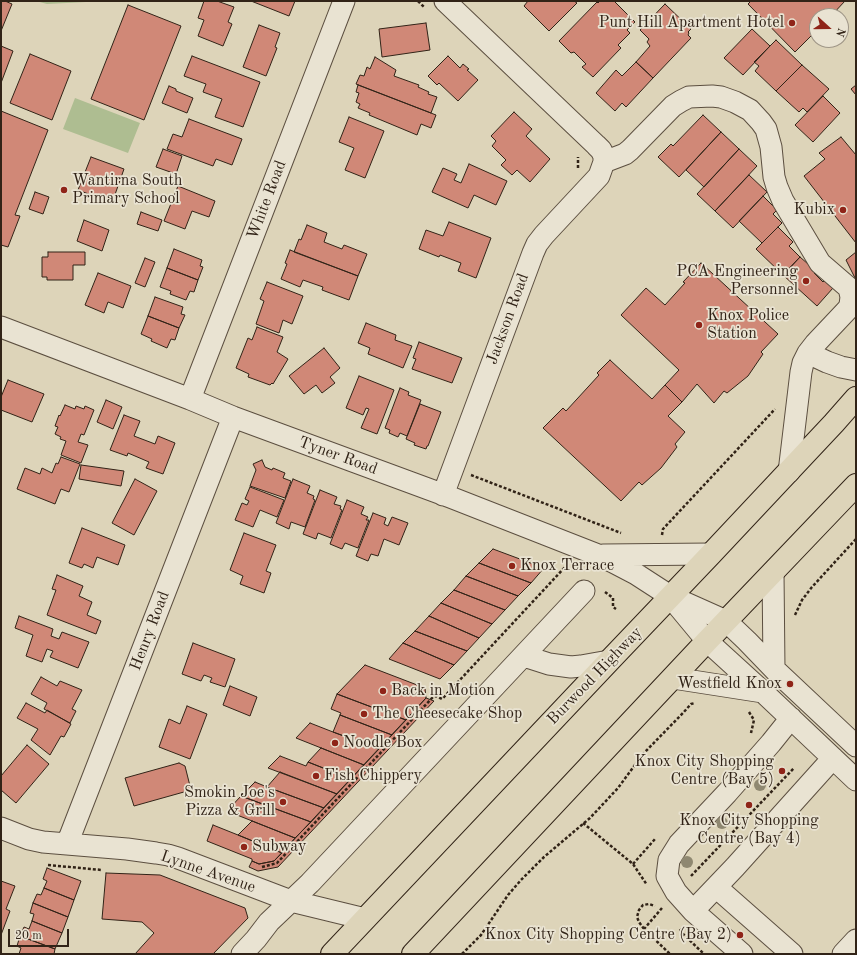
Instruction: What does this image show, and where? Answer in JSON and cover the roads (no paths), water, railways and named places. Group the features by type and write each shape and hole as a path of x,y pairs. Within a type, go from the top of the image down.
{"highway":[{"name":"Burwood Highway","path":"332,954 711,554 856,398"},
{"path":"413,954 856,485"}],"street":[{"name":"White Road","path":"190,399 344,1"},
{"path":"437,6 596,145 604,156 604,162 625,154 673,106 689,97 712,96 735,102 750,110 761,122 766,129 771,148 774,177 783,201 820,263 849,288 851,293 850,305 846,311 815,344 803,363 788,472"},
{"name":"Jackson Road","path":"443,495 537,244 599,176 604,162"},
{"name":"Tyner Road","path":"1,327 190,399 233,417 443,495 613,562 636,574 670,596 726,622 856,746"},
{"path":"808,353 841,367 856,370"},
{"name":"Henry Road","path":"67,844 233,417"},
{"path":"598,555 711,554"},
{"path":"773,572 774,669"},
{"path":"251,950 269,922 310,883 584,591"},
{"name":"Tyner Road","path":"670,596 707,641 856,780"},
{"path":"524,656 550,664 567,667 609,661"},
{"path":"673,678 763,692"},
{"path":"742,954 693,911 668,897 667,876 669,860 679,844 771,743 791,718"},
{"path":"693,911 833,758"},
{"name":"Lynne Avenue","path":"1,828 29,839 43,842 127,849 168,855 291,901 365,919"},
{"path":"716,887 792,954"},
{"path":"843,954 856,940"}],"place":[{"name":"Punt Hill Apartment Hotel","path":"792,23"},
{"name":"Wantirna South Primary School","path":"64,190"},
{"name":"Kubix","path":"843,210"},
{"name":"PCA Engineering Personnel","path":"806,281"},
{"name":"Knox Police Station","path":"699,325"},
{"name":"Knox Terrace","path":"512,566"},
{"name":"Westfield Knox","path":"790,684"},
{"name":"Back in Motion","path":"383,691"},
{"name":"The Cheesecake Shop","path":"364,714"},
{"name":"Noodle Box","path":"335,743"},
{"name":"Knox City Shopping Centre (Bay 5)","path":"782,771"},
{"name":"Fish Chippery","path":"316,776"},
{"name":"Smokin Joe's Pizza & Grill","path":"283,802"},
{"name":"Knox City Shopping Centre (Bay 4)","path":"749,805"},
{"name":"Subway","path":"244,847"},
{"name":"Knox City Shopping Centre (Bay 2)","path":"740,935"}]}
